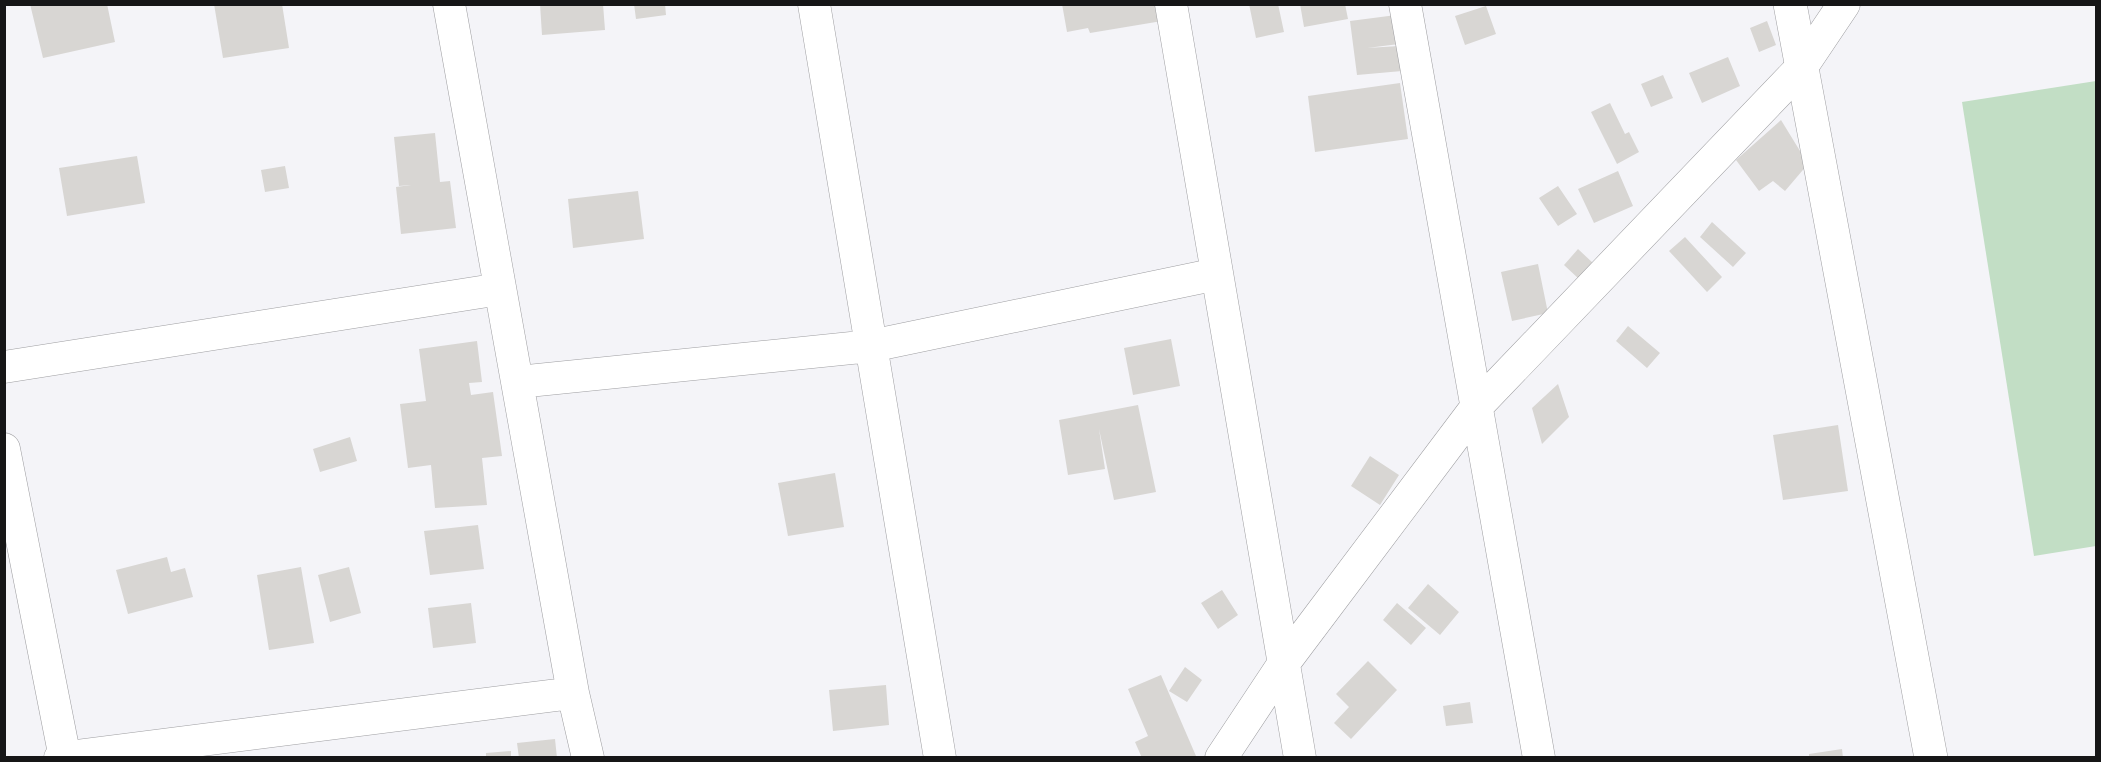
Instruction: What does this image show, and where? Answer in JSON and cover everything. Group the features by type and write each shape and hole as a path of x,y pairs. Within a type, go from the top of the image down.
{"street":[{"path":"449,4 573,693 588,758"},
{"path":"814,4 940,758"},
{"path":"1171,4 1300,758"},
{"path":"1405,4 1539,758"},
{"path":"1790,4 1931,758"},
{"path":"1221,758 1284,663 1478,405 1801,68 1844,4"},
{"path":"518,382 871,346 1217,274"},
{"path":"4,367 500,290"},
{"path":"4,449 65,757"},
{"path":"60,758 573,693"}],"green space":[{"path":"2096,81 2096,546 2034,556 1962,102"}],"building":[{"path":"30,4 107,4 115,42 43,58"},
{"path":"214,4 282,4 289,48 223,58"},
{"path":"540,4 603,4 605,30 542,35"},
{"path":"634,4 665,4 666,15 636,19"},
{"path":"1062,4 1159,4 1162,21 1090,33 1088,28 1067,32"},
{"path":"1249,4 1278,4 1284,32 1256,38"},
{"path":"1300,4 1345,4 1348,19 1304,27"},
{"path":"1486,6 1496,34 1465,45 1455,16"},
{"path":"1404,14 1407,43 1367,48 1399,46 1402,71 1357,75 1350,21"},
{"path":"1767,21 1776,45 1759,52 1750,28"},
{"path":"1728,57 1740,86 1702,103 1689,73"},
{"path":"1663,75 1673,98 1651,107 1641,84"},
{"path":"1400,83 1408,139 1315,152 1308,96"},
{"path":"1610,103 1625,134 1629,132 1639,152 1617,164 1591,112"},
{"path":"1781,120 1808,164 1785,191 1773,181 1759,191 1736,160"},
{"path":"435,133 440,182 450,181 456,228 401,234 396,187 411,185 399,186 394,137"},
{"path":"137,156 145,203 67,216 59,168"},
{"path":"285,166 289,188 265,192 261,170"},
{"path":"1618,171 1633,206 1594,223 1578,189"},
{"path":"1558,186 1577,214 1558,226 1539,198"},
{"path":"638,191 644,239 573,248 568,199"},
{"path":"1712,222 1746,253 1733,267 1700,237"},
{"path":"1685,237 1722,277 1707,292 1669,251"},
{"path":"1578,249 1594,264 1580,280 1564,265"},
{"path":"1538,264 1548,313 1512,321 1501,272"},
{"path":"1628,326 1660,353 1647,368 1616,341"},
{"path":"1171,339 1180,386 1133,395 1124,348"},
{"path":"477,341 482,382 469,383 471,395 493,392 502,456 482,458 487,505 435,508 431,465 408,468 400,404 426,401 419,349"},
{"path":"1558,384 1569,417 1542,444 1532,408"},
{"path":"1138,405 1156,492 1114,500 1099,429 1105,469 1068,475 1059,420"},
{"path":"1838,425 1848,491 1783,500 1773,435"},
{"path":"350,437 357,461 320,472 313,449"},
{"path":"1370,456 1399,475 1380,505 1351,486"},
{"path":"835,473 844,527 788,536 778,483"},
{"path":"478,525 484,569 430,575 424,531"},
{"path":"167,557 171,572 185,568 193,597 128,614 116,570"},
{"path":"301,567 314,643 269,650 257,575"},
{"path":"349,567 361,613 330,622 318,575"},
{"path":"1428,584 1459,612 1440,635 1408,608"},
{"path":"1222,590 1238,615 1218,629 1201,603"},
{"path":"471,603 476,643 433,648 428,608"},
{"path":"1397,603 1426,628 1411,645 1383,620"},
{"path":"1368,661 1397,690 1351,739 1334,723 1349,707 1336,694"},
{"path":"1185,667 1202,680 1187,702 1169,691"},
{"path":"1161,675 1196,756 1193,758 1142,758 1135,742 1148,736 1128,689"},
{"path":"886,685 889,725 833,731 829,690"},
{"path":"1470,702 1473,723 1446,726 1443,706"},
{"path":"555,739 557,758 519,758 517,743"},
{"path":"1842,749 1843,758 1809,758 1809,754"},
{"path":"511,751 511,758 486,758 486,753"}]}
